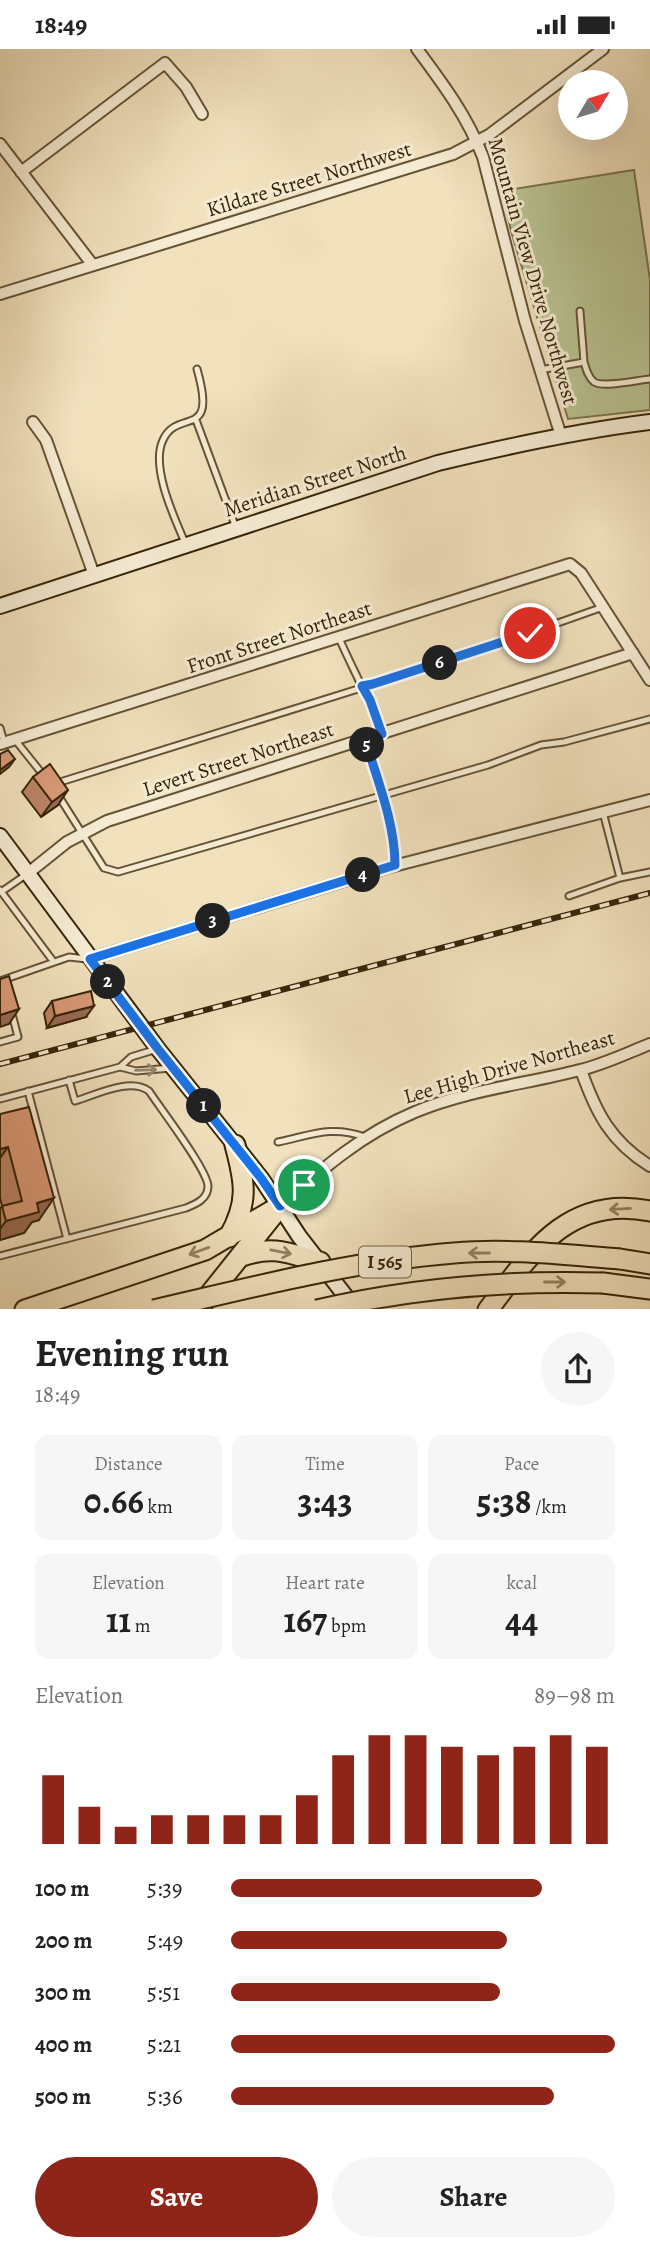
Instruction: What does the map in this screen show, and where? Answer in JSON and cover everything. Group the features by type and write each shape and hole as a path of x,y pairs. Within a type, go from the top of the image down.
{"highway":[{"path":"229,1238 242,1210 244,1195 244,1175 235,1145"},
{"path":"27,1309 205,1250 280,1206"},
{"path":"199,1309 280,1206"},
{"path":"489,1308 519,1266 539,1245 568,1223 608,1210 624,1208 650,1211"},
{"path":"242,1256 261,1249 277,1250 320,1262"},
{"name":"I 565","path":"158,1309 289,1279 405,1258 444,1254 547,1253 650,1264"},
{"name":"I 565","path":"322,1309 402,1294 484,1283 603,1283 650,1289"}],"street":[{"name":"Mountain View Drive Northwest","path":"417,49 457,102 477,142 561,436"},
{"name":"Kildare Street Northwest","path":"0,294 453,154 477,142 603,49"},
{"path":"22,172 165,63 186,87 202,114"},
{"path":"0,144 92,264"},
{"path":"33,422 46,440 94,575"},
{"name":"Meridian Street North","path":"0,605 438,463 561,436 650,422"},
{"name":"Front Street Northeast","path":"2,743 16,741 570,564 581,573 603,607"},
{"path":"603,607 650,680"},
{"name":"Levert Street Northeast","path":"27,874 67,842 107,821 633,653"},
{"path":"90,959 395,865 650,800"},
{"path":"0,836 356,1309"},
{"name":"Lee High Drive Northeast","path":"280,1206 337,1157 365,1137 418,1110 581,1070 650,1044"},
{"path":"581,1070 604,1123 621,1146 650,1166"}],"lane":[{"path":"580,311 584,362 587,374 594,382 603,385 650,379"},
{"path":"540,370 584,362"},
{"path":"186,545 162,481 160,448 164,436 174,428 196,420 203,408 203,391 197,369"},
{"path":"196,420 236,528"},
{"path":"52,786 455,658 603,607"},
{"path":"339,638 370,700 382,734"},
{"path":"16,741 52,786 104,868 118,872 488,765 541,745 564,742 650,719"},
{"path":"0,728 2,743"},
{"path":"365,739 382,795 395,851 395,865"},
{"path":"603,812 620,878"},
{"path":"569,896 620,878 650,872"},
{"path":"27,874 1,891 53,961"},
{"path":"6,992 2,981 69,957 90,959"},
{"path":"0,1042 18,1037 9,1003"},
{"path":"120,1067 131,1057 158,1049"},
{"path":"0,1098 120,1067 136,1070 173,1068"},
{"path":"0,1256 186,1208 200,1202 206,1195 208,1184 197,1162 149,1091 141,1085 130,1085 75,1101 69,1080"},
{"path":"28,1091 68,1239"},
{"path":"278,1142 332,1129 365,1137"}],"green space":[{"path":"634,170 650,280 650,410 568,419 511,231 502,191"}],"building":[{"path":"8,750 15,759 0,770 0,754"},
{"path":"50,764 68,790 52,802 33,777"},
{"path":"9,976 19,1009 0,1015 0,979"},
{"path":"91,991 94,1006 55,1016 52,1001"},
{"path":"29,1107 54,1198 37,1203 39,1212 6,1221 2,1206 22,1201 8,1147 0,1149 0,1114"}],"railway":[{"path":"0,1064 650,893"}],"route":[{"path":"304,1185 280,1206 90,959 395,865 395,851 382,795 365,739 382,734 362,686 530,633"}]}
